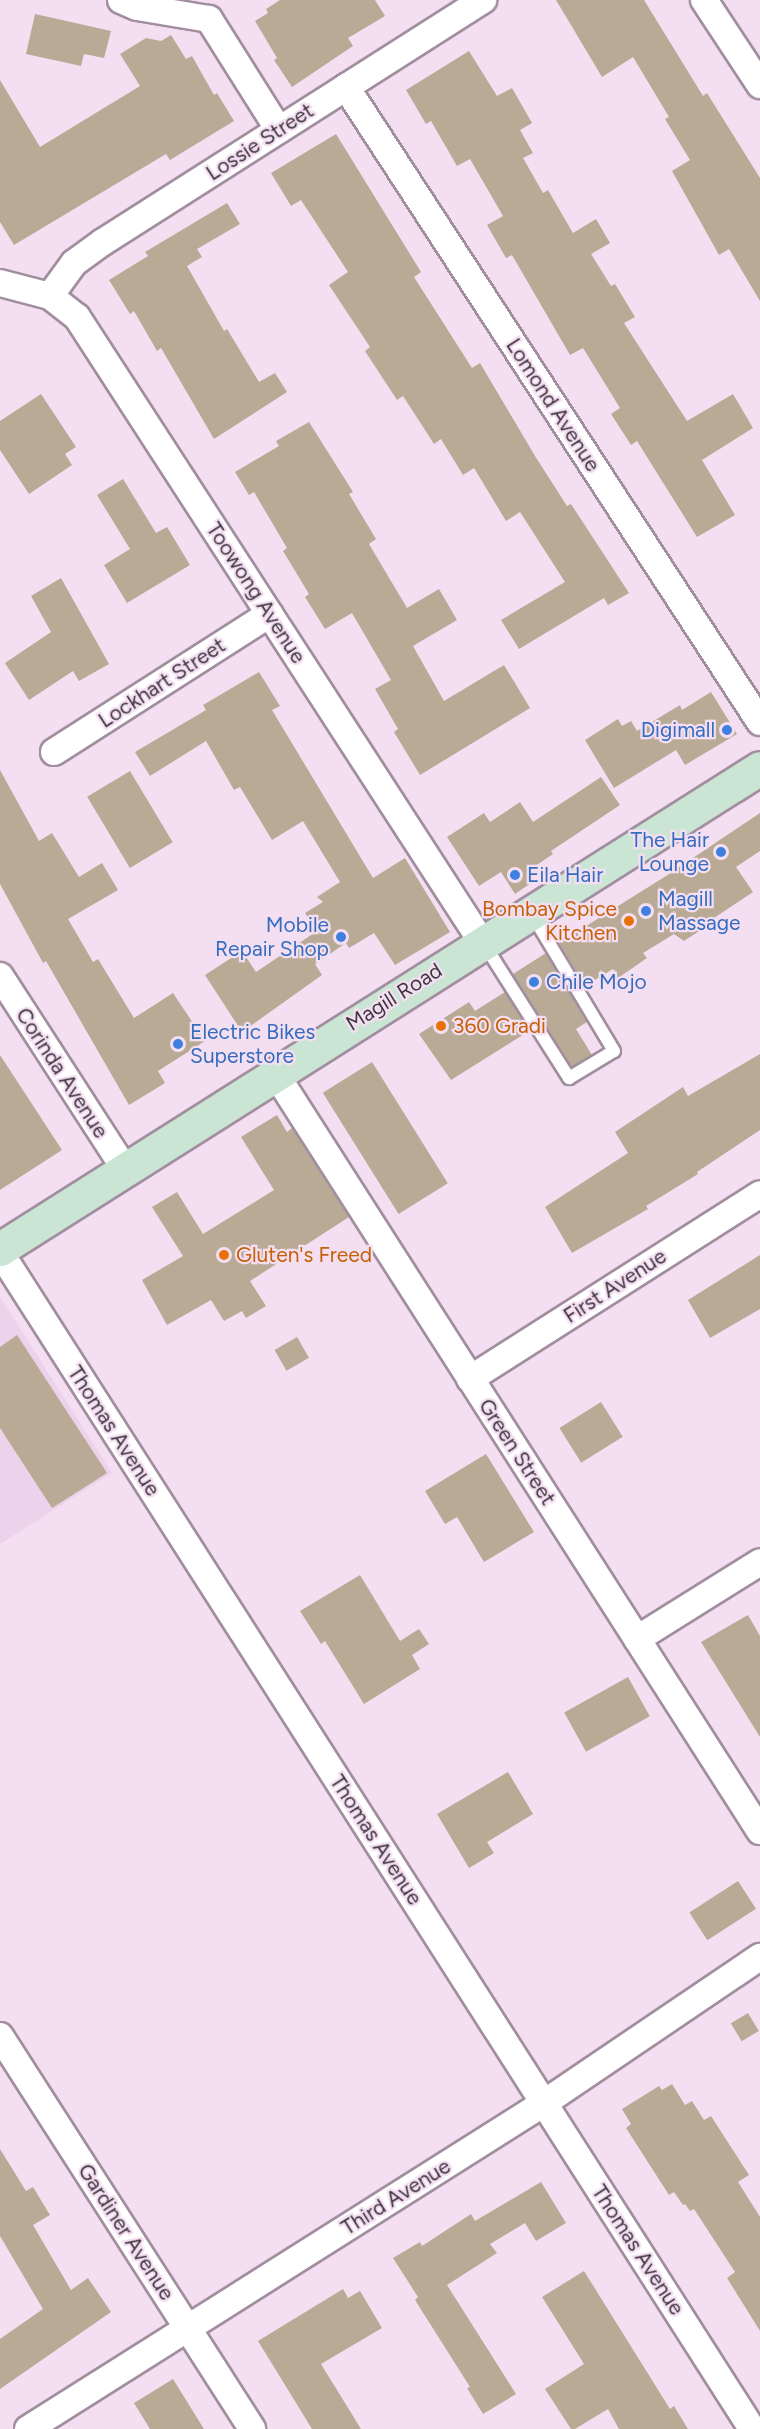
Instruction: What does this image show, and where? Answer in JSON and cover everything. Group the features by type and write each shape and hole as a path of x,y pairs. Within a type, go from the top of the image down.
{"main road":[{"name":"Magill Road","path":"0,1250 275,1073 760,768"}],"street":[{"path":"121,0 137,7 209,19 279,130"},
{"name":"Lossie Street","path":"50,296 74,263 483,0"},
{"path":"704,0 760,85"},
{"name":"Lomond Avenue","path":"346,87 760,722"},
{"name":"Toowong Avenue","path":"0,283 50,296 77,317 482,942"},
{"name":"Lockhart Street","path":"54,752 270,614"},
{"name":"Corinda Avenue","path":"0,976 124,1169"},
{"name":"Green Street","path":"275,1073 760,1831"},
{"name":"First Avenue","path":"470,1379 760,1194"},
{"name":"Thomas Avenue","path":"0,1250 752,2429"},
{"path":"637,1639 760,1562"},
{"name":"Third Avenue","path":"28,2429 544,2103 760,1958"},
{"name":"Gardiner Avenue","path":"0,2036 252,2429"}],"lane":[{"path":"482,942 568,1078 614,1051 531,912"}],"shaded area":[{"path":"0,1297 112,1473 0,1544"}],"building":[{"path":"280,0 375,0 385,16 348,38 353,46 292,87 274,60 277,58 255,21 268,13 266,9"},
{"path":"556,0 644,0 703,96 707,93 760,178 760,301 729,249 719,255 672,171 690,160 665,119 669,117 633,57 602,77"},
{"path":"35,14 111,31 104,58 84,54 81,66 26,54"},
{"path":"171,35 186,59 192,56 214,95 217,93 234,121 170,160 166,154 14,245 0,222 0,80 40,147 140,86 120,54 146,38 161,41"},
{"path":"469,51 497,96 512,88 532,123 520,130 533,153 523,158 543,193 548,190 573,233 596,219 610,243 591,254 611,286 615,284 635,317 624,323 687,421 733,394 753,428 702,460 735,515 697,537 637,441 631,445 611,414 620,408 583,348 570,355 512,255 506,258 487,225 503,216 470,159 457,166 431,121 426,124 406,90"},
{"path":"336,134 421,272 414,277 472,368 480,363 567,506 571,504 629,593 608,605 604,598 519,649 501,620 565,582 520,512 506,521 474,468 463,475 441,439 434,444 403,396 397,400 365,351 370,347 329,285 348,272 301,200 291,206 271,173"},
{"path":"227,203 240,224 197,249 202,257 187,266 224,331 227,329 259,382 275,373 287,392 214,439 161,348 157,351 134,311 130,314 109,280 148,256 145,252"},
{"path":"41,394 76,447 65,454 72,465 29,494 0,450 0,421"},
{"path":"309,422 353,492 349,494 376,539 369,544 407,608 439,589 457,620 413,646 444,701 504,665 530,708 420,775 394,732 398,729 375,689 391,680 352,613 325,629 305,597 309,594 283,551 287,548 254,492 249,495 235,472 279,446 276,441"},
{"path":"123,479 156,533 167,527 190,565 127,603 104,565 130,549 97,495"},
{"path":"61,578 109,664 79,681 73,671 29,700 5,663 51,632 31,596"},
{"path":"259,672 280,706 272,710 373,878 405,858 450,932 395,965 374,933 349,948 346,943 315,964 322,975 242,1032 205,975 242,951 256,972 317,931 305,913 323,902 317,897 340,882 303,821 272,840 240,787 234,790 206,741 150,776 135,752 206,710 203,705"},
{"path":"711,692 737,734 685,765 676,750 614,788 585,740 618,719 622,726 631,721 637,731 680,705 682,710"},
{"path":"0,770 39,841 52,833 79,877 102,863 118,890 68,919 93,962 98,959 134,1018 173,993 205,1041 158,1071 165,1083 129,1105 46,961 43,963 0,884"},
{"path":"130,771 173,842 130,868 87,797"},
{"path":"601,777 620,805 551,851 553,854 528,871 534,881 515,894 501,872 479,886 447,837 484,813 490,822 520,802 533,822"},
{"path":"760,813 760,851 736,867 753,892 684,941 674,934 643,953 647,958 618,978 613,969 585,986 559,943 666,876"},
{"path":"546,953 587,1022 576,1029 592,1055 572,1067 513,974"},
{"path":"505,992 529,1031 451,1080 419,1034 469,1002 475,1011"},
{"path":"760,1054 760,1130 697,1172 698,1174 646,1206 648,1209 572,1253 545,1207 628,1153 615,1132 683,1087 688,1096"},
{"path":"0,1055 62,1150 0,1190"},
{"path":"372,1062 448,1183 399,1214 323,1093"},
{"path":"277,1115 287,1132 292,1128 349,1217 250,1281 266,1306 246,1318 242,1311 224,1321 211,1300 167,1325 142,1280 183,1256 152,1207 177,1192 203,1234 274,1190 241,1137"},
{"path":"760,1255 760,1309 710,1338 688,1300"},
{"path":"17,1335 107,1473 52,1508 0,1428 0,1347"},
{"path":"297,1337 309,1358 286,1371 274,1350"},
{"path":"601,1402 623,1437 581,1463 559,1428"},
{"path":"486,1454 534,1532 484,1562 457,1517 445,1524 425,1491"},
{"path":"360,1575 400,1641 419,1629 429,1644 412,1655 420,1669 364,1704 325,1641 321,1644 300,1611"},
{"path":"748,1615 760,1636 760,1737 701,1642"},
{"path":"628,1677 650,1716 586,1752 564,1712"},
{"path":"508,1772 533,1814 487,1842 494,1853 469,1868 437,1814"},
{"path":"738,1881 756,1909 707,1940 689,1913"},
{"path":"748,2013 759,2031 742,2041 731,2023"},
{"path":"672,2084 685,2105 692,2101 704,2120 711,2116 749,2175 738,2182 760,2217 760,2331 727,2278 735,2272 694,2209 690,2211 674,2192 669,2195 626,2128 631,2124 622,2109 659,2086 662,2090"},
{"path":"0,2149 26,2191 33,2187 50,2215 33,2225 71,2290 88,2278 111,2312 0,2389 0,2339 43,2309 0,2236"},
{"path":"541,2182 566,2223 536,2241 525,2223 490,2244 497,2253 447,2285 516,2394 483,2414 467,2388 470,2387 415,2300 418,2297 393,2258 420,2242 422,2246 471,2214 475,2221"},
{"path":"584,2271 670,2409 674,2406 688,2429 619,2429 608,2409 575,2429 571,2429 545,2389 584,2364 542,2297"},
{"path":"343,2289 348,2298 360,2291 382,2328 321,2364 361,2429 312,2429 258,2341"},
{"path":"173,2379 204,2429 150,2429 134,2403"}],"place":[{"name":"Digimall","path":"727,730"},
{"name":"The Hair Lounge","path":"721,852"},
{"name":"Eila Hair","path":"515,875"},
{"name":"Magill Massage","path":"646,911"},
{"name":"Bombay Spice Kitchen","path":"629,921"},
{"name":"Mobile Repair Shop","path":"341,937"},
{"name":"Chile Mojo","path":"534,982"},
{"name":"360 Gradi","path":"441,1026"},
{"name":"Electric Bikes Superstore","path":"178,1044"},
{"name":"Gluten's Freed","path":"224,1255"}]}
